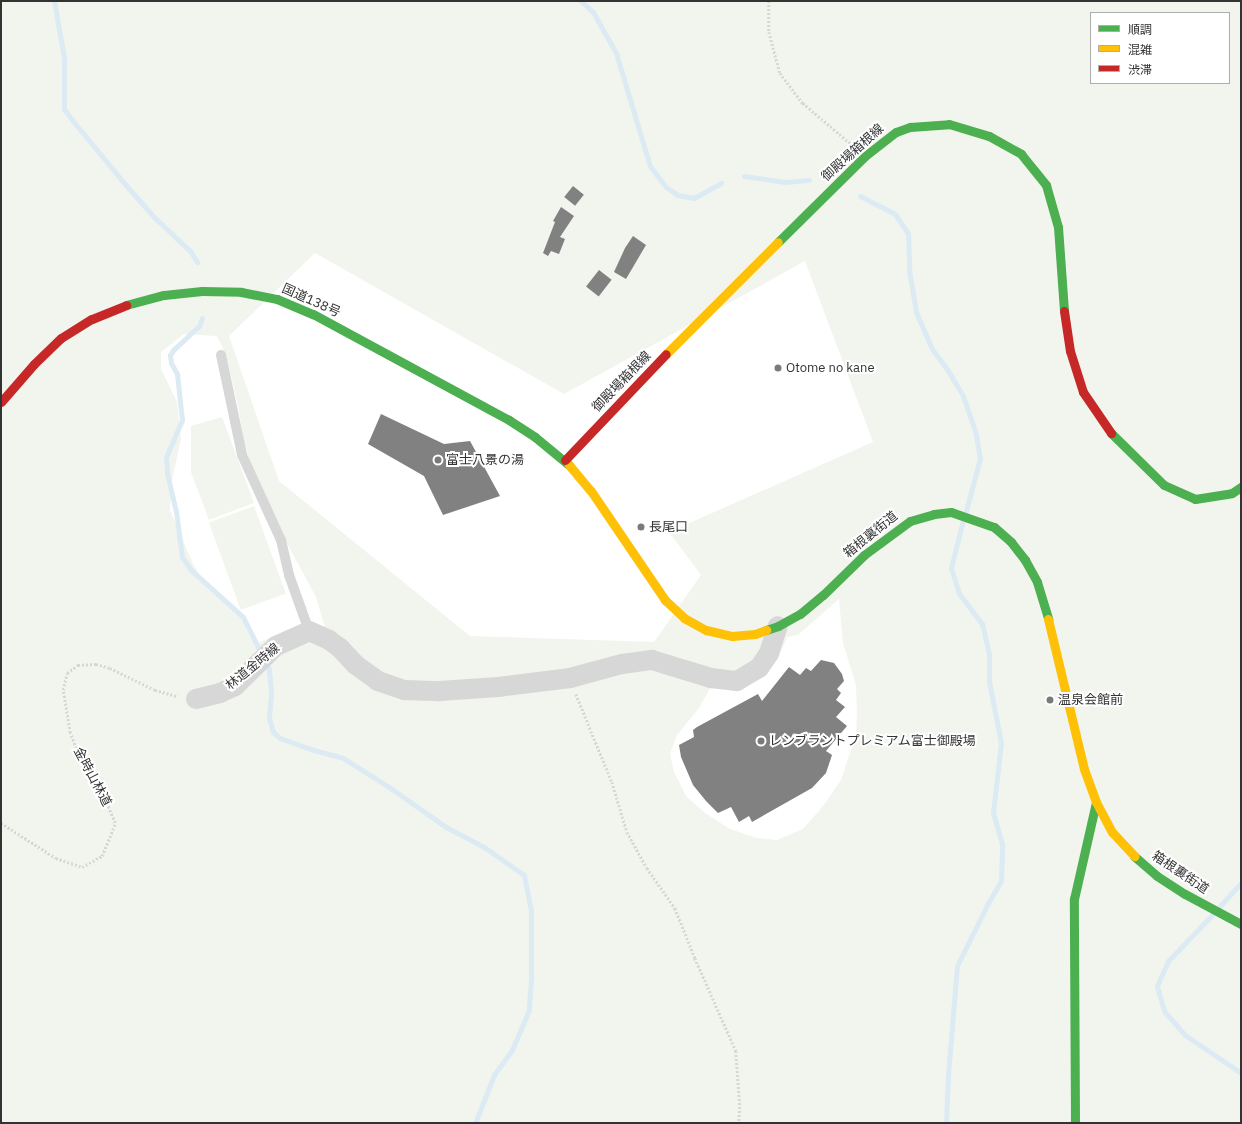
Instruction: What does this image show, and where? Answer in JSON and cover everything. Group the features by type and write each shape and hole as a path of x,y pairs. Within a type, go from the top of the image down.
{"main road":[{"name":"御殿場箱根線","path":"565,460 674,346 865,156 896,132 910,127 949,124 989,136 1020,154 1046,185 1058,227 1062,301 1070,351 1083,392 1108,430 1164,485 1176,491 1195,499 1232,493 1241,487"},
{"name":"国道138号","path":"1,402 34,364 62,338 92,318 127,304 164,295 202,291 241,292 277,299 312,314 509,420 535,437 565,460"},
{"name":"箱根裏街道","path":"565,460 591,491 664,600 684,618 706,630 732,636 755,634 778,626 800,614 823,595 864,555 910,521 934,514 951,512 978,520 994,527 1011,542 1025,560 1037,582 1046,611 1084,769 1096,802 1112,832 1134,856 1157,876 1199,902 1240,924"},
{"path":"1075,1123 1074,899 1096,802"}],"street":[{"path":"309,631 329,640 340,648 356,665 378,682 404,690 467,690 570,678 622,664 652,660 711,678 737,681 759,668 769,653 778,626"},
{"name":"林道金時線","path":"196,698 220,693 234,686 276,646 309,631"}],"lane":[{"path":"221,355 242,455 281,540 289,575 309,631"}],"path":[{"path":"769,1 769,32 780,73 803,103 865,156"},
{"name":"金時山林道","path":"1,823 56,858 82,867 102,856 115,824 105,799 79,756 70,733 64,708 63,690 66,673 78,665 96,664 110,668 155,690 193,699 196,698"},
{"path":"570,678 612,782 627,832 647,868 675,908 695,958 736,1051 740,1107 739,1123"}],"shaded area":[{"path":"1,1 1241,1 1241,1123 1,1123","holes":["315,253 564,394 805,261 873,442 669,532 701,575 654,642 470,636 279,481 229,336","184,334 217,336 226,355 239,410 243,438 252,469 282,534 316,597 325,628 300,624 256,644 237,610 208,589 193,564 170,510 172,480 181,439 177,402 161,369 161,352","839,599 843,643 856,685 857,712 856,735 841,780 824,805 803,829 777,840 757,838 730,829 705,813 686,796 674,772 670,754 677,735 699,708 712,685 769,671 778,659 787,637 798,635"]},
{"path":"222,417 254,503 209,520 191,472 191,426"},
{"path":"254,506 286,593 241,610 209,522"}],"building":[{"path":"573,186 584,195 575,206 564,197"},
{"path":"561,207 574,216 560,237 565,239 559,254 551,251 548,256 543,253 555,222 553,221"},
{"path":"633,236 646,245 626,279 614,272 625,248"},
{"path":"599,270 612,280 599,296 586,287"},
{"name":"富士八景の湯","path":"381,414 444,444 470,441 500,496 443,515 424,476 368,444"},
{"name":"レンブラントプレミアム富士御殿場","path":"821,660 834,663 842,674 844,681 837,689 841,693 836,700 845,707 836,717 847,726 826,751 832,755 826,773 812,788 752,822 749,816 739,822 731,807 718,813 693,785 681,757 679,745 694,737 693,730 697,727 758,694 762,701 789,667 800,675 806,668 811,671"}],"waterway":[{"path":"54,1 64,58 64,109 125,184 154,217 191,252 197,262"},
{"path":"581,1 593,12 616,53 650,166 666,187 678,195 694,198 721,183"},
{"path":"744,176 785,182 809,180"},
{"path":"860,196 895,214 908,233 909,270 916,312 932,349 947,369 963,396 975,430 980,458 966,511"},
{"path":"202,318 199,326 174,349 170,355 171,363 177,374 182,420 166,457 167,473 176,511 182,557 191,570 243,617 261,653"},
{"path":"946,1123 948,1075 957,966 987,905 1001,881 1002,844 993,813 1001,743 989,681 989,654 982,624 959,593 951,568 963,520"},
{"path":"266,662 269,670 271,694 269,718 273,732 280,738 310,749 343,758 389,787 446,827 484,847 524,875 531,910 531,978 529,1010 512,1050 494,1075 475,1123"},
{"path":"1220,906 1241,883"},
{"path":"1212,915 1168,961 1157,986 1164,1011 1185,1035 1241,1073"}],"traffic: fast":[{"path":"778,242 865,156 896,132 910,127 949,124 989,136 1021,154 1046,185 1058,227 1064,311"},
{"path":"126,305 164,295 202,291 241,292 277,299 313,314 509,420 535,437 569,465"},
{"path":"1111,433 1164,485 1195,499 1232,493 1241,487"},
{"path":"766,630 778,626 800,614 823,595 864,555 910,521 934,514 951,512 994,527 1011,542 1025,560 1037,582 1048,619"},
{"path":"1075,1123 1074,899 1096,802"},
{"path":"1134,856 1157,876 1185,894 1241,924"}],"traffic: slow":[{"path":"666,354 778,242"},
{"path":"569,465 591,491 665,600 684,618 706,630 732,636 755,634 766,630"},
{"path":"1048,619 1084,769 1096,802 1112,832 1134,856"}],"traffic: jam":[{"path":"1,402 34,364 61,338 92,319 126,305"},
{"path":"1064,311 1070,351 1083,392 1111,433"},
{"path":"565,460 666,354"}],"place":[{"name":"Otome no kane","path":"778,368"},
{"name":"富士八景の湯","path":"438,460"},
{"name":"長尾口","path":"641,527"},
{"name":"温泉会館前","path":"1050,700"},
{"name":"レンブラントプレミアム富士御殿場","path":"761,741"}]}
